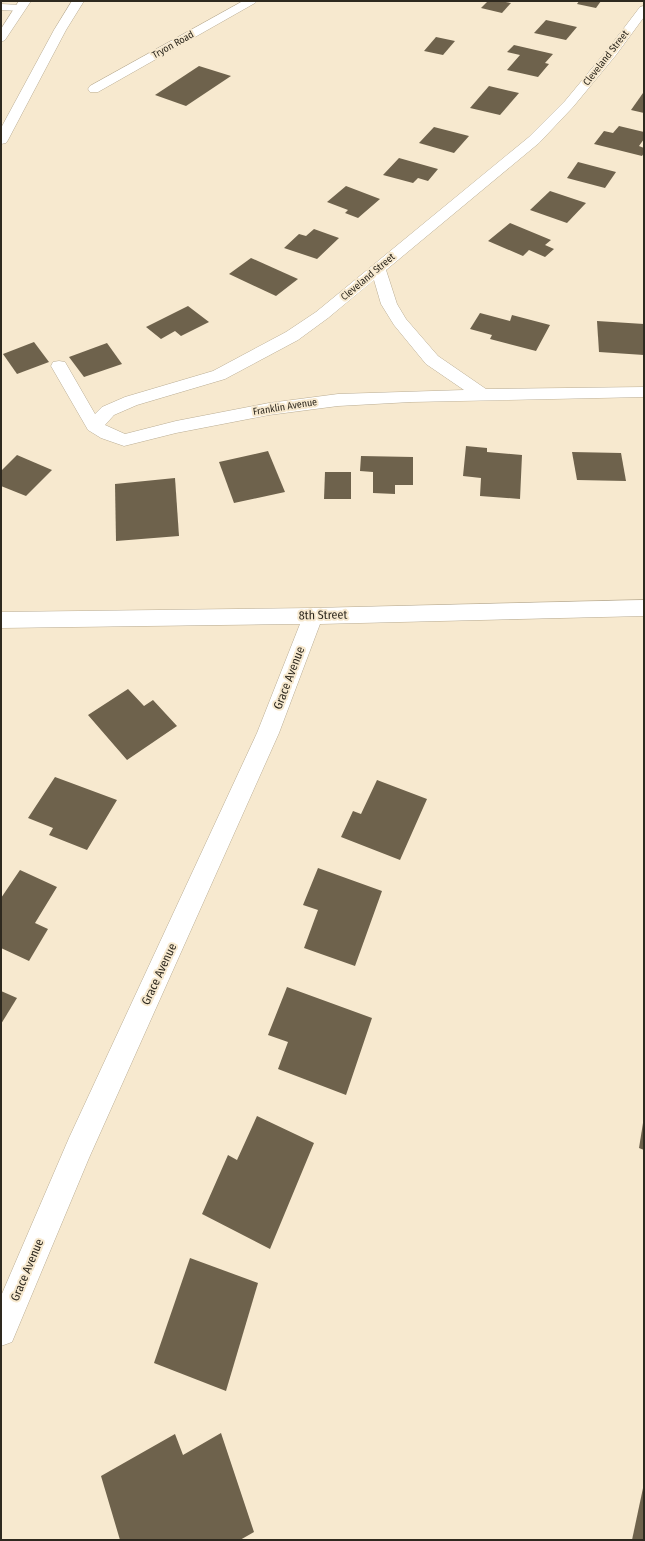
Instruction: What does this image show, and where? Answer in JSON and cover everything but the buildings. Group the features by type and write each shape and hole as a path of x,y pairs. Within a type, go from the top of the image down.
{"street":[{"path":"1,140 60,30 78,1"},
{"name":"Tryon Road","path":"94,88 251,1"},
{"path":"1,7 22,4"},
{"path":"1,38 22,4"},
{"name":"Cleveland Street","path":"94,426 108,411 131,401 219,375 292,336 322,315 534,140 569,104 612,52 644,9"},
{"path":"378,269 389,304 400,322 427,354 443,369 483,395"},
{"path":"59,366 94,426"},
{"name":"Franklin Avenue","path":"94,426 107,434 124,440 176,427 268,409 338,400 411,396 644,392"},
{"name":"8th Street","path":"1,620 313,616 644,608"},
{"name":"Grace Avenue","path":"1,1331 79,1148 268,733 313,616"}]}
